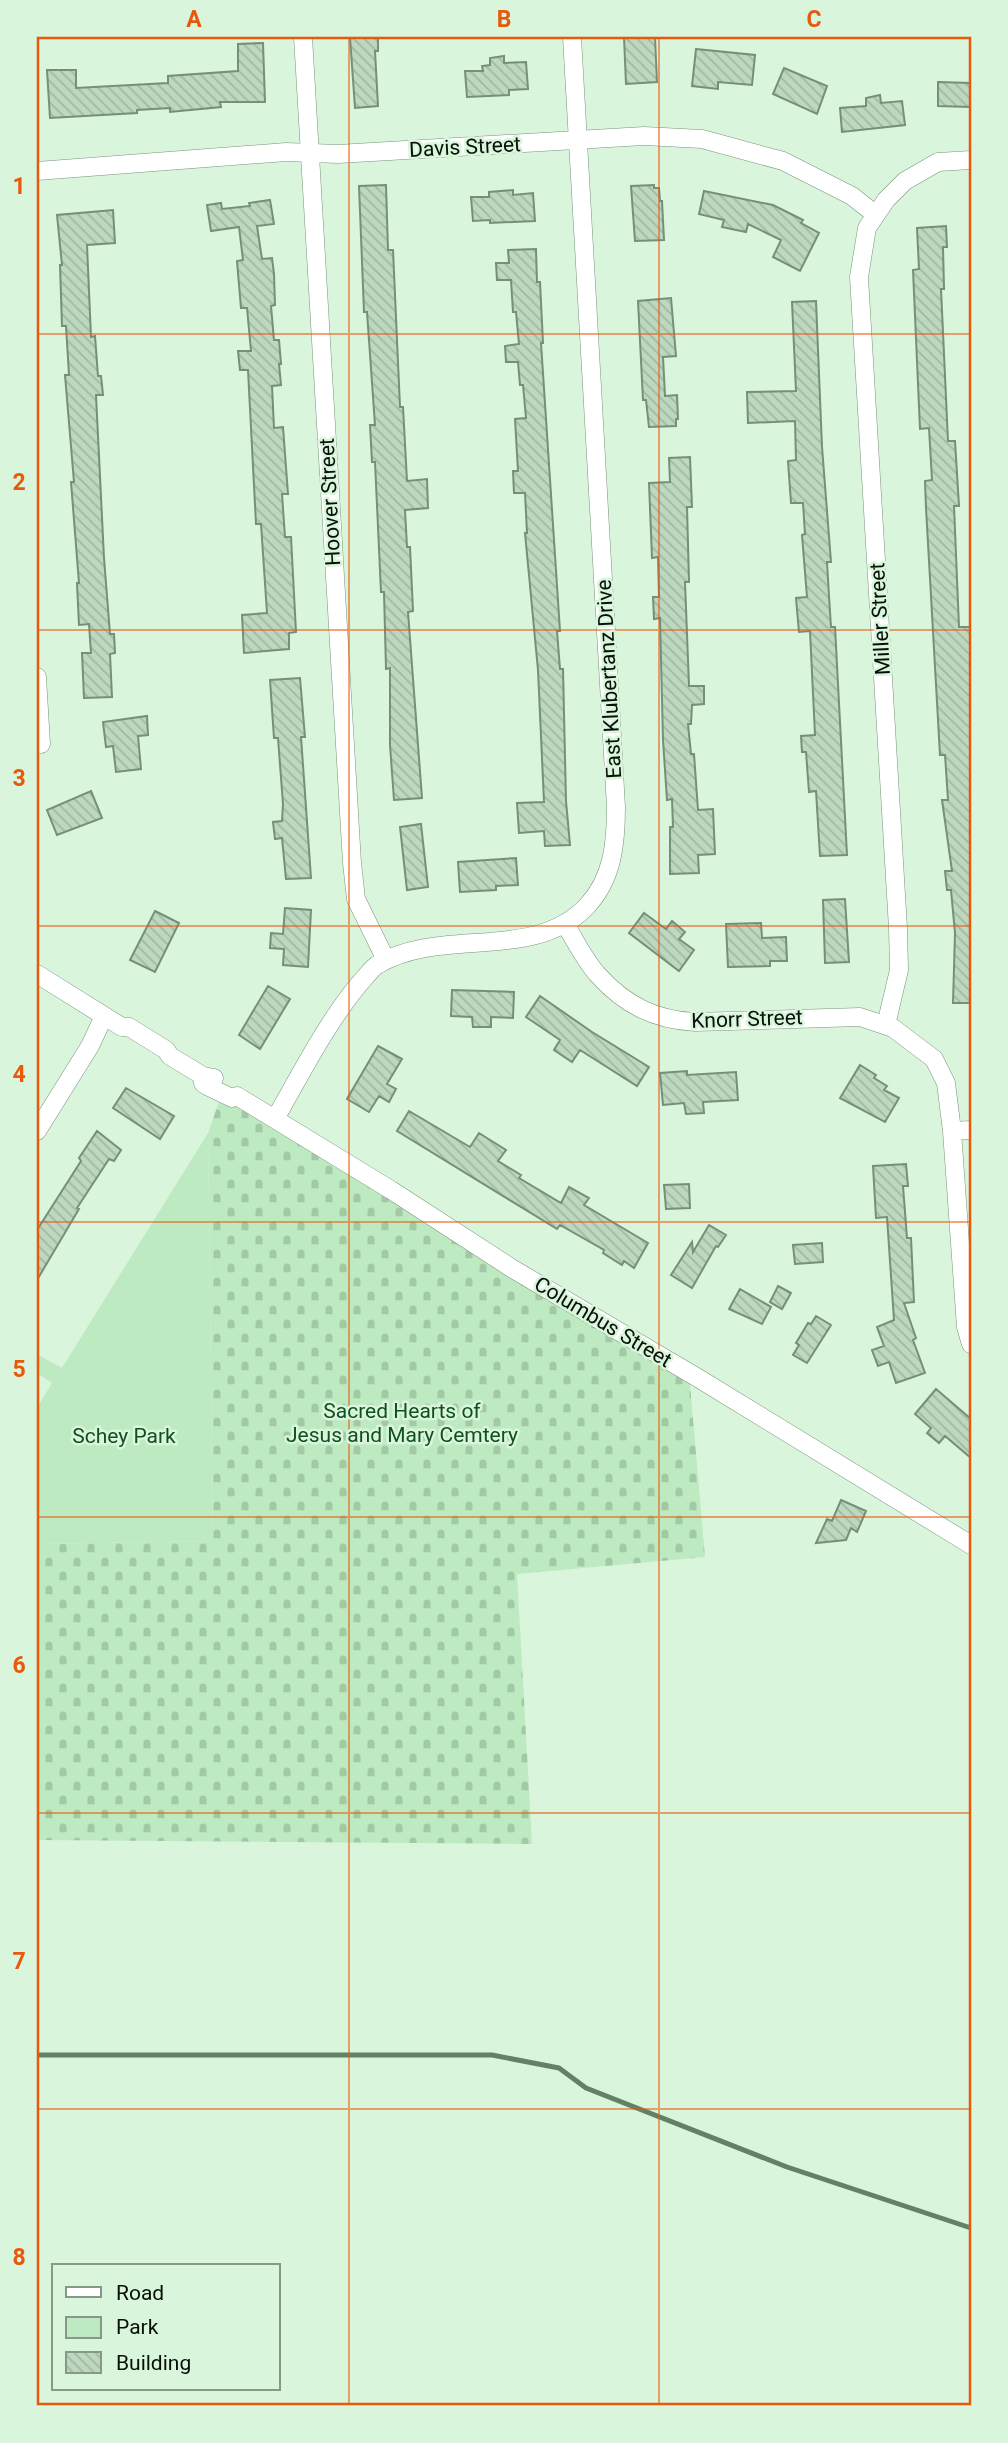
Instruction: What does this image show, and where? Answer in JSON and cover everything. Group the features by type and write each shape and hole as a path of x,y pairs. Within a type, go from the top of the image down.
{"street":[{"name":"Hoover Street","path":"303,37 352,863 356,899 386,960"},
{"name":"East Klubertanz Drive","path":"275,1119 349,997 374,967 412,949 507,940 558,928 577,916 593,898 608,874 616,833 572,37"},
{"name":"Davis Street","path":"37,171 286,152 338,154 644,136 702,139 783,161 852,196 876,215"},
{"name":"Miller Street","path":"886,1025 899,970 898,928 859,276 867,228 886,200 905,181 925,168 938,162 971,160"},
{"path":"37,677 41,744"},
{"name":"Knorr Street","path":"565,924 597,974 645,1012 670,1021 859,1017 886,1025"},
{"name":"Columbus Street","path":"37,974 122,1027 129,1027 166,1050 170,1056 203,1076 203,1083 207,1086 232,1098 237,1096 391,1190 513,1269 971,1545"},
{"path":"37,1131 89,1046 104,1016"},
{"path":"886,1025 934,1059 946,1083 966,1327 971,1343"},
{"path":"952,1131 971,1130"}],"green space":[{"name":"Sacred Hearts of Jesus and Mary Cemtery","path":"222,1093 689,1373 705,1557 517,1574 532,1844 37,1840 37,1544 213,1541 208,1133"},
{"name":"Schey Park","path":"208,1133 213,1541 37,1544 37,1408 52,1383 37,1373 37,1354 62,1368"}],"building":[{"path":"350,37 378,37 378,51 375,51 378,106 355,108"},
{"path":"624,37 655,37 657,82 626,84"},
{"path":"263,43 265,102 220,102 221,107 170,112 170,108 137,110 137,113 50,118 47,70 76,70 76,88 168,83 168,76 238,71 238,44"},
{"path":"696,49 755,55 752,85 718,82 718,89 692,86"},
{"path":"504,56 504,63 526,62 528,89 509,90 509,95 467,97 465,71 483,71 482,66 490,65 490,58"},
{"path":"784,68 827,86 817,114 773,94"},
{"path":"938,82 971,83 971,107 938,106"},
{"path":"880,95 881,103 902,101 905,125 842,132 840,108 866,106 866,98"},
{"path":"386,185 388,250 393,250 400,407 403,407 407,481 427,479 428,508 405,510 413,611 408,612 422,798 394,800 390,745 390,668 386,669 384,592 381,592 375,462 372,462 370,425 375,425 367,312 364,312 359,186"},
{"path":"654,185 654,188 659,188 662,201 664,240 635,241 631,186"},
{"path":"513,190 513,195 533,193 535,221 473,221 471,197 489,197 489,192"},
{"path":"704,191 773,205 803,220 801,223 819,233 800,271 773,257 781,240 748,224 746,232 722,227 724,220 699,214"},
{"path":"270,200 274,224 257,226 262,259 272,258 274,274 275,305 271,306 274,340 279,340 281,385 272,386 274,428 283,427 288,494 282,494 285,537 291,537 296,632 289,633 289,649 244,653 242,615 267,613 261,524 256,524 248,370 240,370 238,351 251,351 247,308 241,308 237,261 243,260 239,227 211,231 207,205 221,203 222,209 250,206 249,203"},
{"path":"113,210 115,243 87,245 91,337 95,336 98,376 101,376 103,395 96,395 104,558 110,634 114,634 115,653 110,654 112,697 84,698 82,653 91,653 89,624 79,625 79,583 71,482 74,482 65,375 69,375 66,326 62,326 62,265 57,215"},
{"path":"946,226 947,247 943,247 944,289 941,289 948,441 955,441 959,506 954,506 959,627 971,627 971,1003 953,1003 955,933 951,890 947,890 945,871 952,871 942,800 948,800 945,755 940,755 926,508 925,481 932,480 929,428 920,429 913,270 919,269 917,228"},
{"path":"536,249 560,631 557,631 560,669 563,669 566,801 570,845 545,846 544,831 519,833 517,803 544,802 538,670 525,533 525,493 514,493 513,471 518,471 515,419 526,418 518,362 506,362 505,346 519,344 511,280 497,280 496,263 509,263 508,250"},
{"path":"671,298 676,356 663,357 665,396 677,395 678,419 676,426 649,427 646,400 643,400 638,301"},
{"path":"816,301 822,447 831,562 827,562 831,627 835,627 847,855 820,856 816,791 809,792 806,752 802,752 801,736 815,735 810,631 799,632 796,598 807,597 802,535 805,534 803,503 791,503 788,461 796,460 795,421 748,423 747,392 796,391 792,302"},
{"path":"690,457 692,507 687,507 689,582 685,582 689,686 704,686 704,704 692,705 691,724 688,724 691,754 694,754 698,810 713,809 715,854 698,855 699,873 670,874 672,799 667,800 660,618 654,619 653,597 659,597 658,557 652,558 649,483 670,482 669,458"},
{"path":"300,678 305,737 301,737 311,878 286,879 282,838 275,839 273,822 282,821 283,804 270,680"},
{"path":"147,716 148,735 138,736 141,769 116,772 113,746 106,747 103,722"},
{"path":"91,791 102,818 57,835 47,810"},
{"path":"421,824 428,887 407,890 400,827"},
{"path":"516,858 518,885 496,886 496,890 460,892 458,862"},
{"path":"845,899 849,962 825,963 823,900"},
{"path":"285,908 311,910 308,967 283,965 284,949 270,948 271,933 283,934"},
{"path":"155,911 179,923 155,972 130,960"},
{"path":"644,913 666,929 672,921 685,932 679,939 694,950 679,971 629,933"},
{"path":"761,923 762,938 786,937 787,961 770,961 770,966 728,967 726,924"},
{"path":"268,986 290,999 260,1049 239,1035"},
{"path":"452,990 514,992 513,1018 491,1017 491,1027 473,1027 472,1017 451,1016"},
{"path":"540,996 649,1067 637,1086 580,1050 572,1062 554,1050 560,1040 526,1017"},
{"path":"378,1046 402,1059 387,1084 396,1089 389,1102 379,1096 369,1112 347,1099"},
{"path":"860,1065 887,1086 884,1090 899,1098 885,1122 840,1098"},
{"path":"687,1071 687,1075 736,1072 738,1100 703,1102 704,1113 686,1114 684,1103 663,1105 660,1073"},
{"path":"126,1088 174,1116 160,1139 113,1108"},
{"path":"409,1111 470,1147 479,1133 506,1150 498,1161 521,1175 519,1178 561,1203 569,1187 589,1198 584,1205 648,1243 634,1268 624,1261 622,1265 603,1253 604,1250 560,1225 557,1229 397,1131"},
{"path":"97,1131 121,1150 114,1161 109,1159 77,1208 79,1209 37,1280 37,1230"},
{"path":"906,1164 908,1186 903,1186 907,1238 911,1238 914,1302 904,1303 925,1373 896,1383 889,1362 878,1366 872,1350 884,1346 877,1327 894,1320 887,1217 876,1218 873,1166"},
{"path":"689,1184 690,1208 666,1209 664,1185"},
{"path":"709,1225 726,1235 718,1247 716,1246 692,1288 671,1275 692,1242 693,1252"},
{"path":"822,1243 823,1262 795,1264 793,1245"},
{"path":"778,1286 791,1293 782,1309 770,1302"},
{"path":"740,1289 771,1307 762,1324 729,1309"},
{"path":"816,1316 831,1325 807,1363 793,1355 799,1345 796,1343 808,1323 811,1324"},
{"path":"936,1389 971,1419 971,1458 945,1436 939,1443 927,1433 931,1428 915,1414"},
{"path":"841,1500 866,1511 857,1532 851,1528 846,1540 816,1543 827,1519 832,1521"}],"waterway":[{"path":"37,2055 492,2055 559,2068 586,2088 787,2167 971,2228"}]}
